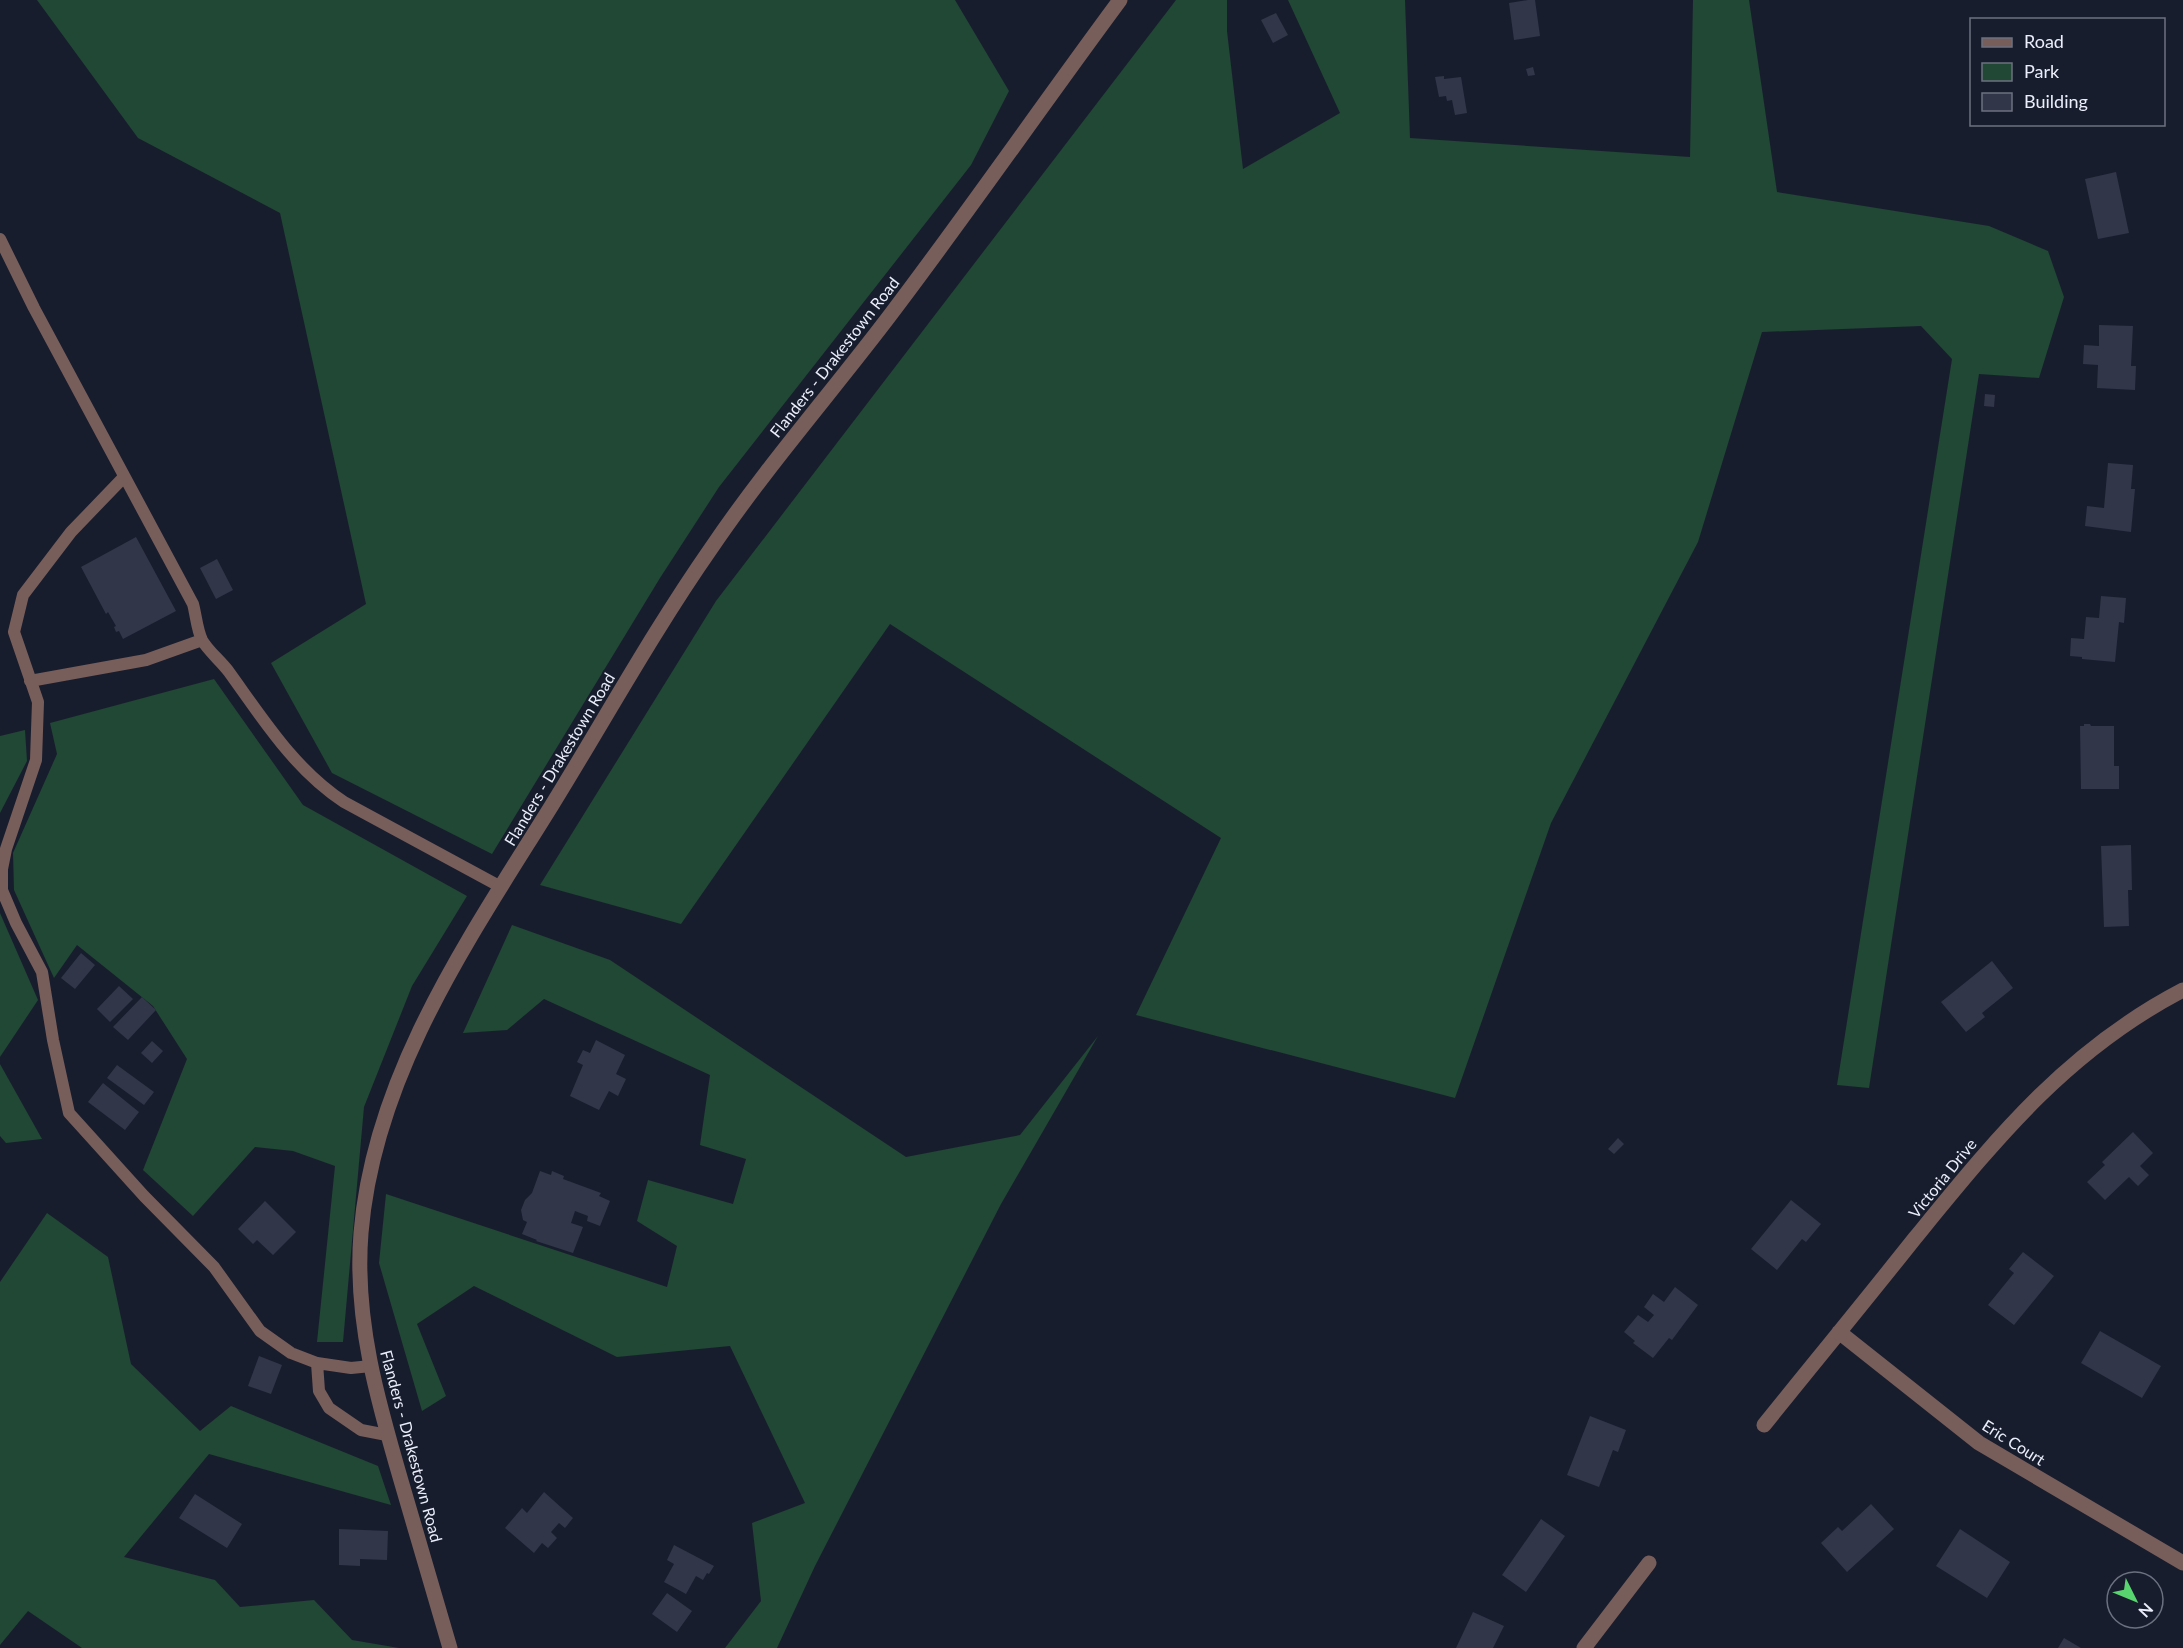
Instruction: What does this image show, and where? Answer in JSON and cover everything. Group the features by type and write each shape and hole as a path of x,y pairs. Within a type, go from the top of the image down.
{"street":[{"name":"Flanders - Drakestown Road","path":"450,1648 387,1435 360,1313 359,1258 365,1196 393,1090 412,1045 439,993 501,887 711,547 944,244 1120,0"},
{"name":"Victoria Drive","path":"1764,1425 2004,1131 2034,1099 2066,1070 2124,1025 2183,990"},
{"name":"Eric Court","path":"1839,1332 1979,1443 2183,1563"},
{"path":"1584,1648 1649,1563"}],"lane":[{"path":"0,238 123,478 193,604 202,640 224,665 292,756 324,789 501,887"},
{"path":"123,478 71,532 23,595 15,632 38,702 36,760 6,849 2,869 2,890 16,923 42,972 53,1040 69,1113 144,1196 214,1267 260,1331 291,1353 317,1363 351,1368 371,1366"},
{"path":"30,681 146,660 202,640"},
{"path":"317,1363 319,1391 329,1408 361,1430 387,1435"}],"green space":[{"path":"37,0 955,0 1009,91 971,165 719,487 660,578 492,854 332,773 271,663 366,604 280,213 138,138"},
{"path":"1176,0 1227,0 1227,31 1243,169 1340,113 1288,0 1405,0 1410,138 1690,157 1693,0 1749,0 1777,192 1989,226 2048,251 2064,297 2039,378 1979,374 1869,1088 1837,1085 1952,359 1921,326 1762,332 1698,542 1551,823 1455,1098 1136,1015 1221,838 890,624 681,924 540,885 716,601"},
{"path":"214,679 303,805 467,896 412,986 364,1107 343,1342 317,1342 335,1166 293,1151 255,1147 193,1216 143,1170 187,1059 153,1006 77,945 54,978 14,890 13,853 57,754 50,723"},
{"path":"25,730 27,761 0,813 0,736"},
{"path":"0,913 38,1000 0,1057"},
{"path":"512,925 610,960 906,1157 1020,1135 1098,1036 1001,1204 815,1566 777,1648 725,1648 761,1601 752,1523 805,1503 730,1346 617,1357 474,1286 417,1324 446,1396 422,1411 379,1263 386,1194 667,1287 677,1246 637,1221 648,1180 733,1204 746,1159 700,1145 710,1075 544,999 507,1030 463,1033"},
{"path":"0,1064 42,1139 6,1143 0,1136"},
{"path":"47,1213 108,1257 131,1364 200,1431 231,1406 378,1466 391,1505 209,1454 124,1557 215,1580 240,1607 314,1600 352,1640 399,1648 82,1648 28,1611 0,1645 0,1282"}],"building":[{"path":"1535,0 1540,36 1514,40 1509,3"},
{"path":"1276,13 1288,35 1273,43 1261,20"},
{"path":"1533,67 1535,75 1528,76 1526,69"},
{"path":"1444,76 1444,79 1461,77 1467,113 1455,115 1452,100 1447,101 1446,96 1439,97 1435,77"},
{"path":"2116,172 2129,233 2098,239 2085,179"},
{"path":"2099,325 2133,326 2131,366 2136,366 2135,390 2097,388 2098,365 2083,364 2084,345 2099,346"},
{"path":"1985,394 1995,395 1994,407 1984,406"},
{"path":"2108,463 2133,465 2131,489 2135,489 2131,532 2085,526 2087,506 2104,508"},
{"path":"136,537 176,611 123,639 119,631 116,632 114,627 116,626 108,612 106,614 81,567"},
{"path":"217,559 233,590 216,599 200,568"},
{"path":"2101,596 2126,598 2124,623 2119,622 2115,662 2070,656 2071,638 2084,639 2086,617 2099,618"},
{"path":"2084,724 2114,726 2114,766 2119,766 2119,789 2081,789 2080,726"},
{"path":"2131,845 2132,890 2128,890 2129,926 2104,927 2101,846"},
{"path":"81,953 95,965 75,989 61,978"},
{"path":"1992,961 2013,988 1982,1013 1985,1017 1966,1032 1941,1002"},
{"path":"119,986 133,999 110,1022 97,1009"},
{"path":"142,997 156,1010 128,1040 113,1027"},
{"path":"596,1040 625,1055 616,1074 626,1079 618,1096 609,1091 599,1110 570,1096 583,1065 577,1062 583,1050 590,1053"},
{"path":"152,1041 163,1051 152,1063 141,1053"},
{"path":"117,1065 154,1092 144,1105 107,1078"},
{"path":"103,1083 139,1112 125,1130 88,1102"},
{"path":"2133,1132 2153,1153 2140,1166 2149,1175 2138,1186 2129,1177 2105,1200 2087,1182 2105,1165 2102,1162"},
{"path":"1618,1138 1624,1144 1614,1154 1608,1149"},
{"path":"540,1171 551,1175 552,1171 564,1176 563,1179 601,1193 599,1196 610,1201 600,1226 587,1221 588,1216 575,1211 571,1223 583,1227 573,1253 522,1234 527,1222 523,1220 521,1210 525,1200 532,1193"},
{"path":"1791,1200 1821,1224 1806,1242 1802,1239 1777,1270 1751,1249"},
{"path":"265,1201 296,1232 273,1255 257,1240 253,1244 238,1229"},
{"path":"2023,1252 2054,1276 2014,1325 1988,1305 2014,1273 2009,1269"},
{"path":"1675,1287 1698,1305 1672,1340 1669,1338 1653,1358 1633,1343 1635,1341 1624,1332 1638,1315 1648,1322 1654,1315 1644,1307 1653,1294 1664,1302"},
{"path":"2100,1331 2161,1366 2142,1398 2081,1363"},
{"path":"259,1356 282,1365 271,1394 248,1386"},
{"path":"1590,1416 1626,1430 1618,1452 1613,1450 1599,1487 1567,1475"},
{"path":"544,1492 573,1518 565,1528 559,1523 551,1532 557,1538 548,1548 542,1543 534,1553 505,1528 522,1508 527,1513"},
{"path":"195,1494 242,1524 227,1548 179,1518"},
{"path":"1871,1504 1894,1529 1847,1572 1821,1543 1838,1527 1842,1531"},
{"path":"1541,1519 1565,1536 1526,1592 1502,1575"},
{"path":"339,1529 388,1531 387,1560 360,1559 360,1566 339,1565"},
{"path":"1960,1529 2010,1562 1987,1598 1936,1566"},
{"path":"674,1545 714,1566 703,1580 696,1576 686,1594 664,1582 674,1564 667,1560"},
{"path":"667,1593 692,1611 677,1632 652,1614"},
{"path":"1473,1612 1504,1626 1493,1648 1456,1648"},
{"path":"2064,1638 2081,1648 2058,1648"}]}
